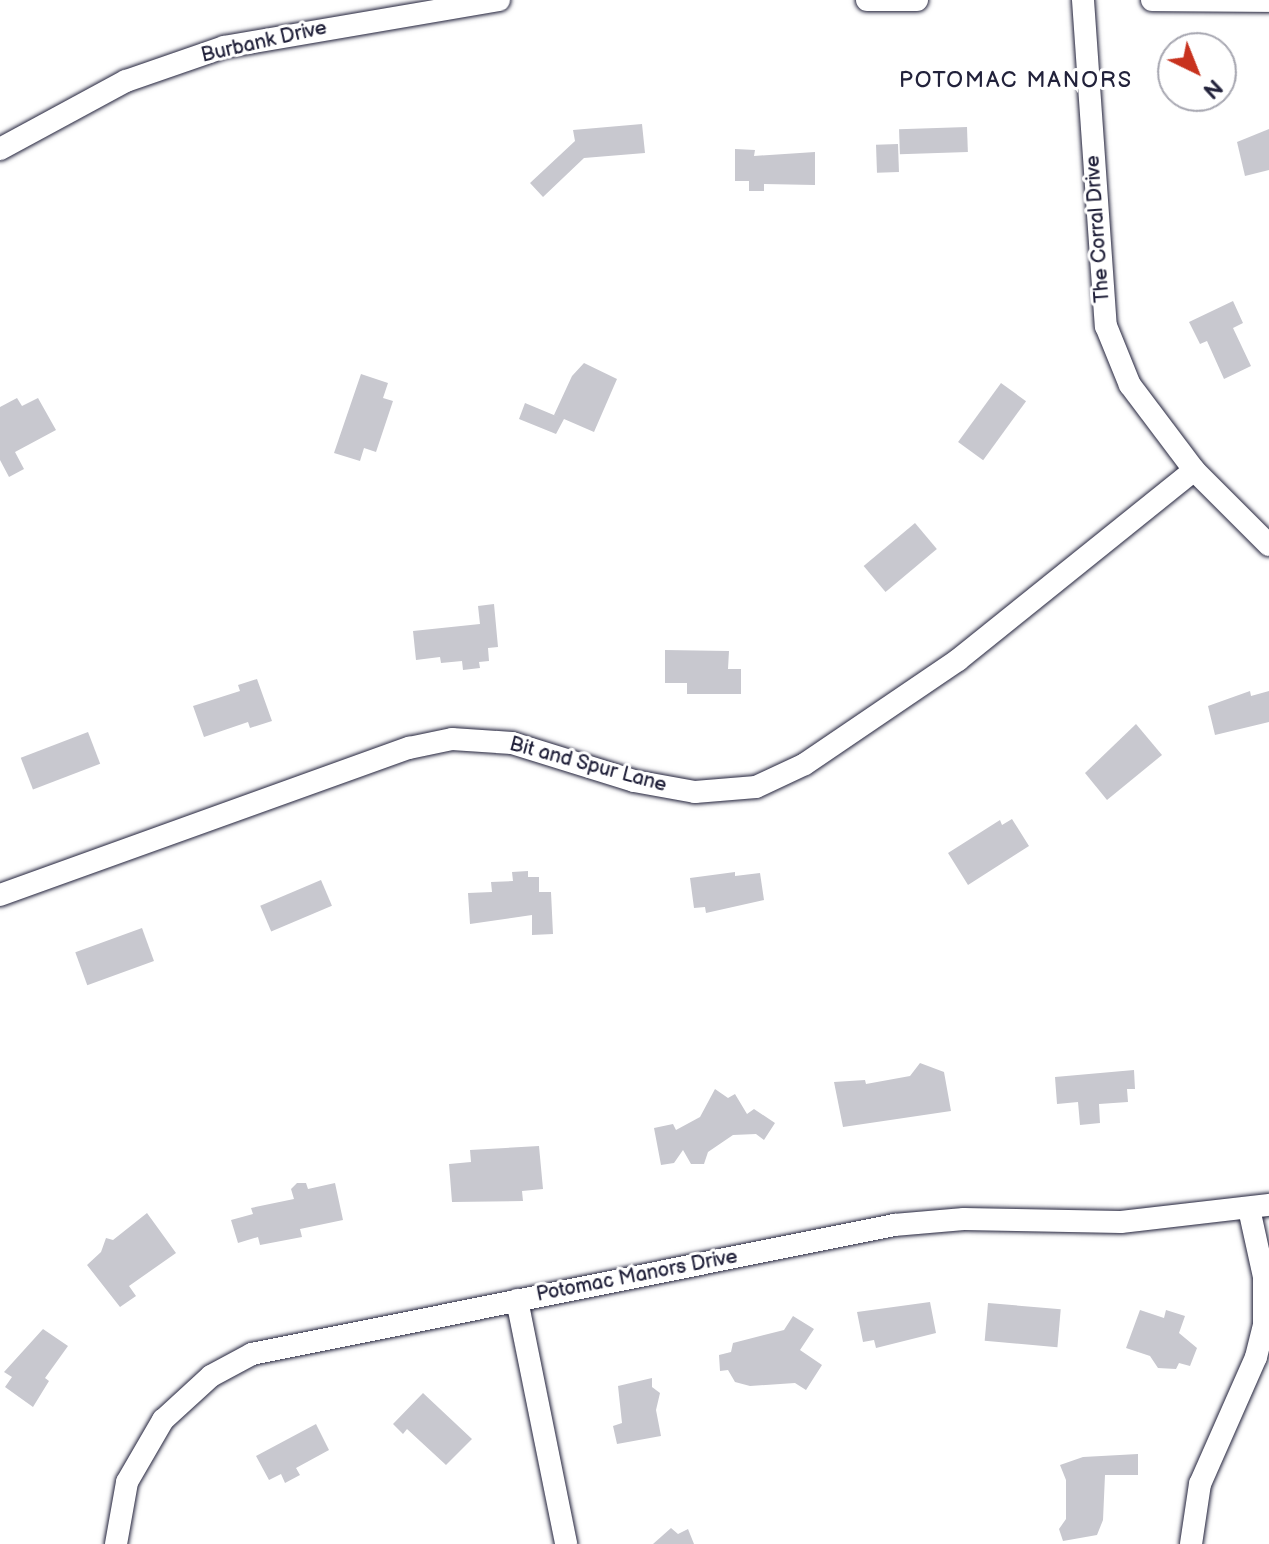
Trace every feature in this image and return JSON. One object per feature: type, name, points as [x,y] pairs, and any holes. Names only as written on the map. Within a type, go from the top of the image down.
[{"type":"street","name":"Burbank Drive","points":[[0,149],[126,81],[224,47],[499,0]]},
{"type":"street","points":[[867,0],[917,0]]},
{"type":"street","name":"The Corral Drive","points":[[1083,0],[1106,326],[1130,385],[1194,470],[1269,545]]},
{"type":"street","points":[[1152,0],[1269,1]]},
{"type":"street","name":"Bit and Spur Lane","points":[[0,895],[409,748],[452,739],[512,743],[634,781],[695,792],[756,787],[805,764],[958,660],[1194,470]]},
{"type":"street","points":[[1191,1544],[1200,1484],[1256,1357],[1264,1325],[1259,1207]]},
{"type":"street","name":"Potomac Manors Drive","points":[[116,1544],[127,1482],[163,1420],[211,1376],[252,1354],[305,1340],[894,1225],[964,1219],[1121,1222],[1259,1207]]},
{"type":"street","points":[[517,1300],[566,1544]]},
{"type":"building","points":[[642,124],[645,153],[584,158],[543,197],[530,183],[575,141],[573,130]]},
{"type":"building","points":[[967,127],[968,152],[900,154],[899,129]]},
{"type":"building","points":[[1269,129],[1269,170],[1245,176],[1237,142]]},
{"type":"building","points":[[898,144],[899,172],[877,173],[876,145]]},
{"type":"building","points":[[735,149],[755,150],[754,156],[815,152],[815,185],[764,184],[764,191],[749,191],[749,181],[735,181]]},
{"type":"building","points":[[1233,301],[1243,323],[1233,328],[1251,366],[1224,379],[1207,341],[1200,344],[1189,322]]},
{"type":"building","points":[[584,363],[617,379],[594,432],[564,419],[556,434],[519,419],[525,403],[561,418],[554,415],[572,376]]},
{"type":"building","points":[[361,374],[388,383],[383,398],[393,401],[376,452],[364,448],[360,461],[334,453]]},
{"type":"building","points":[[1001,383],[1026,401],[983,460],[958,442]]},
{"type":"building","points":[[17,398],[22,406],[38,398],[56,430],[15,452],[24,469],[9,477],[0,460],[0,407]]},
{"type":"building","points":[[915,523],[937,549],[886,592],[864,566]]},
{"type":"building","points":[[494,604],[498,647],[488,648],[489,661],[479,662],[480,668],[463,670],[462,661],[441,663],[440,657],[416,660],[413,631],[480,624],[478,606]]},
{"type":"building","points":[[665,650],[729,651],[728,669],[741,669],[741,694],[687,694],[687,683],[665,683]]},
{"type":"building","points":[[257,679],[272,721],[250,728],[248,722],[204,737],[193,706],[240,691],[238,685]]},
{"type":"building","points":[[1250,691],[1251,696],[1269,691],[1269,722],[1215,735],[1208,706]]},
{"type":"building","points":[[1136,724],[1162,755],[1107,800],[1085,773]]},
{"type":"building","points":[[88,732],[100,764],[33,790],[21,758]]},
{"type":"building","points":[[1012,819],[1029,846],[968,885],[948,853],[1000,820],[1002,825]]},
{"type":"building","points":[[528,871],[528,877],[539,877],[539,892],[551,892],[553,934],[532,935],[532,915],[470,924],[468,893],[492,892],[491,882],[513,881],[512,872]]},
{"type":"building","points":[[735,872],[735,876],[760,873],[764,900],[706,913],[705,907],[694,908],[690,878]]},
{"type":"building","points":[[321,880],[332,906],[271,932],[260,906]]},
{"type":"building","points":[[142,928],[154,961],[87,985],[75,952]]},
{"type":"building","points":[[920,1063],[944,1072],[951,1111],[843,1127],[834,1082],[865,1080],[866,1084],[910,1076]]},
{"type":"building","points":[[1134,1070],[1135,1089],[1127,1089],[1128,1102],[1099,1104],[1100,1123],[1080,1125],[1078,1102],[1057,1104],[1055,1077]]},
{"type":"building","points":[[715,1089],[728,1098],[735,1094],[747,1114],[754,1109],[775,1123],[764,1140],[756,1134],[733,1135],[708,1152],[704,1164],[691,1164],[683,1150],[674,1163],[661,1165],[654,1128],[673,1124],[676,1130],[700,1117]]},
{"type":"building","points":[[539,1146],[543,1189],[522,1191],[523,1201],[452,1202],[449,1164],[471,1162],[470,1150]]},
{"type":"building","points":[[297,1183],[306,1183],[308,1189],[335,1183],[343,1220],[300,1229],[302,1237],[260,1245],[258,1237],[238,1243],[231,1220],[253,1214],[251,1208],[294,1199],[291,1189]]},
{"type":"building","points":[[147,1213],[176,1253],[129,1286],[136,1296],[120,1307],[87,1265],[101,1252],[106,1238],[113,1240]]},
{"type":"building","points":[[930,1302],[936,1333],[876,1348],[874,1340],[863,1342],[857,1312]]},
{"type":"building","points":[[988,1303],[1061,1309],[1057,1347],[985,1341]]},
{"type":"building","points":[[1140,1310],[1164,1318],[1166,1310],[1185,1316],[1179,1333],[1197,1348],[1190,1366],[1179,1363],[1176,1369],[1158,1368],[1150,1356],[1126,1348]]},
{"type":"building","points":[[793,1316],[814,1329],[800,1350],[822,1365],[806,1390],[795,1383],[750,1386],[735,1382],[728,1370],[720,1371],[719,1355],[731,1352],[733,1343],[784,1330]]},
{"type":"building","points":[[43,1329],[68,1346],[45,1378],[49,1381],[33,1407],[5,1387],[12,1377],[4,1372]]},
{"type":"building","points":[[652,1378],[652,1387],[660,1393],[656,1410],[661,1436],[617,1444],[613,1426],[622,1423],[618,1386]]},
{"type":"building","points":[[423,1393],[472,1439],[446,1465],[407,1429],[403,1434],[393,1424]]},
{"type":"building","points":[[316,1424],[329,1450],[296,1468],[300,1475],[285,1483],[281,1474],[269,1480],[256,1456]]},
{"type":"building","points":[[1138,1454],[1138,1475],[1105,1475],[1103,1520],[1097,1535],[1063,1541],[1059,1529],[1066,1519],[1066,1480],[1060,1465],[1083,1457]]},
{"type":"building","points":[[671,1528],[678,1534],[688,1529],[694,1544],[653,1544]]},
{"type":"district","name":"POTOMAC MANORS","points":[[1016,81]]}]
